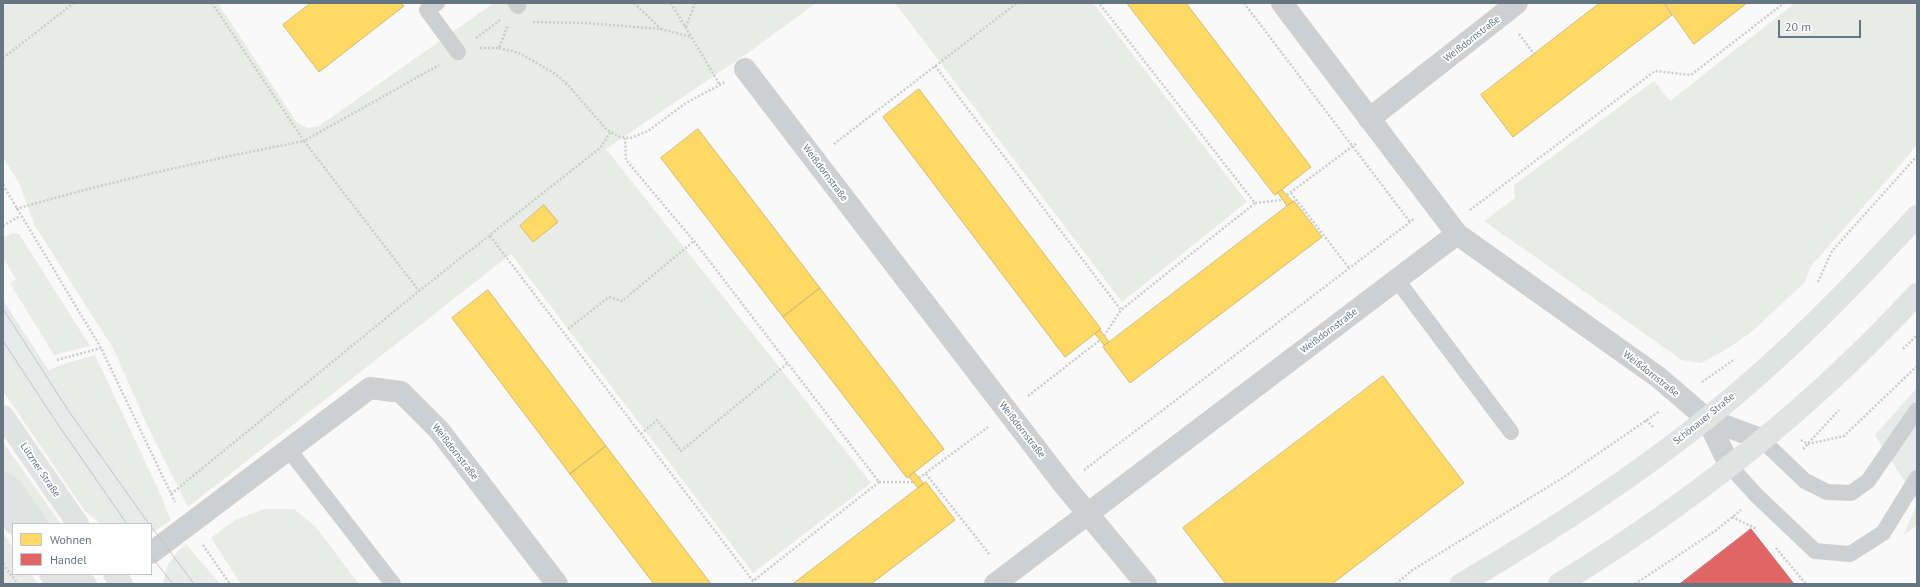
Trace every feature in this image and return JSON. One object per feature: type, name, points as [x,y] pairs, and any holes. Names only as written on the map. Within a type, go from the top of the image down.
[{"type":"main road","name":"Schönauer Straße","points":[[1461,584],[1517,551],[1586,506],[1707,419],[1781,354],[1858,280],[1917,216]]},
{"type":"main road","points":[[1559,584],[1670,512],[1730,466],[1804,404],[1917,294]]},
{"type":"main road","name":"Lützner Straße","points":[[3,416],[77,523]]},
{"type":"main road","points":[[3,482],[10,487],[36,523]]},
{"type":"main road","points":[[3,507],[14,523]]},
{"type":"main road","points":[[51,575],[58,584]]},
{"type":"main road","points":[[75,575],[80,581],[86,584]]},
{"type":"street","name":"Weißdornstraße","points":[[1282,3],[1457,234],[1658,376],[1707,419]]},
{"type":"street","name":"Weißdornstraße","points":[[1369,119],[1517,3]]},
{"type":"street","name":"Weißdornstraße","points":[[746,69],[1064,485],[1146,584]]},
{"type":"street","name":"Weißdornstraße","points":[[1000,580],[1457,234]]},
{"type":"street","name":"Weißdornstraße","points":[[152,552],[370,388],[401,392],[439,430],[557,584]]},
{"type":"street","points":[[1707,419],[1761,440]]},
{"type":"street","points":[[1707,419],[1730,466]]},
{"type":"lane","points":[[437,3],[427,10],[458,52]]},
{"type":"lane","points":[[1397,280],[1511,432]]},
{"type":"lane","points":[[1761,440],[1805,480],[1827,492],[1851,493],[1868,481],[1917,410]]},
{"type":"lane","points":[[289,450],[393,584]]},
{"type":"lane","points":[[1730,466],[1756,496],[1815,551],[1850,554],[1882,533],[1917,478]]},
{"type":"path","points":[[3,58],[74,3]]},
{"type":"path","points":[[212,3],[304,141],[419,291]]},
{"type":"path","points":[[634,3],[661,30]]},
{"type":"path","points":[[671,3],[720,85]]},
{"type":"path","points":[[686,27],[695,3]]},
{"type":"path","points":[[814,159],[1017,3]]},
{"type":"path","points":[[1099,3],[1255,203]]},
{"type":"path","points":[[1244,3],[1410,222]]},
{"type":"path","points":[[1457,234],[1472,208],[1655,71],[1691,75],[1784,3]]},
{"type":"path","points":[[499,48],[505,30],[516,8],[536,22],[585,23],[661,30],[692,37]]},
{"type":"path","points":[[1517,31],[1534,54]]},
{"type":"path","points":[[458,52],[479,48],[499,48],[519,53],[554,73],[568,85],[610,133],[626,138],[637,136],[648,131],[686,104],[746,69]]},
{"type":"path","points":[[935,66],[1121,310]]},
{"type":"path","points":[[16,209],[79,192],[240,154],[304,141],[412,81]]},
{"type":"path","points":[[171,494],[419,291],[600,148],[610,133]]},
{"type":"path","points":[[626,138],[626,160],[694,240],[879,482]]},
{"type":"path","points":[[1813,288],[1832,251],[1917,156]]},
{"type":"path","points":[[3,185],[20,216],[101,348],[177,506]]},
{"type":"path","points":[[1291,192],[1349,268]]},
{"type":"path","points":[[1104,336],[1121,310],[1255,203],[1282,200]]},
{"type":"path","points":[[1064,485],[1434,204]]},
{"type":"path","points":[[3,226],[20,216]]},
{"type":"path","points":[[490,236],[753,583],[879,482],[914,482]]},
{"type":"path","points":[[568,328],[608,297],[622,301],[694,240]]},
{"type":"path","points":[[919,478],[1008,412],[1100,340]]},
{"type":"path","points":[[57,360],[101,348]]},
{"type":"path","points":[[1703,381],[1737,357]]},
{"type":"path","points":[[641,434],[657,420],[681,451],[788,363]]},
{"type":"path","points":[[1808,444],[1844,436],[1917,366]]},
{"type":"path","points":[[1396,584],[1411,571],[1564,477],[1646,420]]},
{"type":"path","points":[[926,474],[1000,580]]},
{"type":"path","points":[[1635,584],[1715,531],[1740,511]]},
{"type":"path","points":[[1732,518],[1761,530]]},
{"type":"path","points":[[200,542],[230,584]]},
{"type":"path","points":[[1774,546],[1806,584]]},
{"type":"path","points":[[3,564],[18,584]]},
{"type":"shaded area","points":[[3,3],[218,3],[297,123],[308,128],[319,126],[494,3],[816,3],[752,50],[606,149],[871,483],[753,573],[511,254],[188,507],[148,427],[113,348],[35,226],[19,183],[3,157]]},
{"type":"shaded area","points":[[895,3],[1093,3],[1247,202],[1122,302]]},
{"type":"shaded area","points":[[1795,3],[1917,3],[1917,144],[1811,266],[1804,283],[1749,334],[1722,352],[1701,363],[1682,360],[1484,221],[1515,198],[1514,185],[1654,81],[1670,101]]},
{"type":"shaded area","points":[[13,233],[19,234],[90,346],[54,355],[10,283],[16,279],[3,258],[3,238]]},
{"type":"shaded area","points":[[3,300],[49,371],[52,369],[102,446],[161,527],[152,532],[152,523],[119,523],[51,427],[3,351]]},
{"type":"shaded area","points":[[3,351],[51,427],[119,523],[99,523],[85,511],[3,391]]},
{"type":"shaded area","points":[[95,355],[171,520],[161,527],[102,446],[52,369],[60,365]]},
{"type":"shaded area","points":[[1917,388],[1917,501],[1875,435]]},
{"type":"shaded area","points":[[3,442],[60,523],[45,523],[3,474]]},
{"type":"shaded area","points":[[1917,504],[1917,525],[1903,536]]},
{"type":"shaded area","points":[[264,509],[294,509],[315,526],[359,584],[241,584],[211,538],[235,520]]},
{"type":"shaded area","points":[[3,533],[12,546],[12,575],[32,575],[38,584],[3,584]]},
{"type":"shaded area","points":[[186,544],[220,584],[205,584],[178,551]]},
{"type":"shaded area","points":[[178,551],[205,584],[165,584],[163,582],[168,564]]},
{"type":"building: Wohnen","points":[[311,3],[401,3],[404,6],[319,72],[283,25]]},
{"type":"building: Wohnen","points":[[1127,3],[1186,3],[1311,167],[1275,195]]},
{"type":"building: Wohnen","points":[[1600,3],[1663,3],[1672,15],[1513,137],[1481,95]]},
{"type":"building: Wohnen","points":[[1665,3],[1747,3],[1694,44]]},
{"type":"building: Wohnen","points":[[919,89],[1101,329],[1065,357],[883,117]]},
{"type":"building: Wohnen","points":[[698,129],[820,288],[783,317],[661,158]]},
{"type":"building: Wohnen","points":[[1282,190],[1293,202],[1287,206],[1278,193]]},
{"type":"building: Wohnen","points":[[1294,201],[1322,237],[1130,383],[1103,347]]},
{"type":"building: Wohnen","points":[[544,205],[558,222],[533,242],[520,226]]},
{"type":"building: Wohnen","points":[[820,288],[944,449],[907,478],[783,317]]},
{"type":"building: Wohnen","points":[[488,290],[606,446],[570,474],[452,318]]},
{"type":"building: Wohnen","points":[[1100,330],[1109,342],[1104,345],[1095,334]]},
{"type":"building: Wohnen","points":[[1383,376],[1464,483],[1332,584],[1226,584],[1183,528]]},
{"type":"building: Wohnen","points":[[606,446],[711,584],[654,584],[570,474]]},
{"type":"building: Wohnen","points":[[914,472],[924,484],[918,488],[909,477]]},
{"type":"building: Wohnen","points":[[926,482],[955,520],[871,584],[793,584]]},
{"type":"building: Handel","points":[[1751,529],[1794,584],[1680,584]]},
{"type":"tram line","points":[[3,309],[68,410],[148,523]]},
{"type":"tram line","points":[[3,341],[57,423],[126,523]]},
{"type":"tram line","points":[[152,527],[194,584]]},
{"type":"tram line","points":[[152,557],[173,584]]}]
